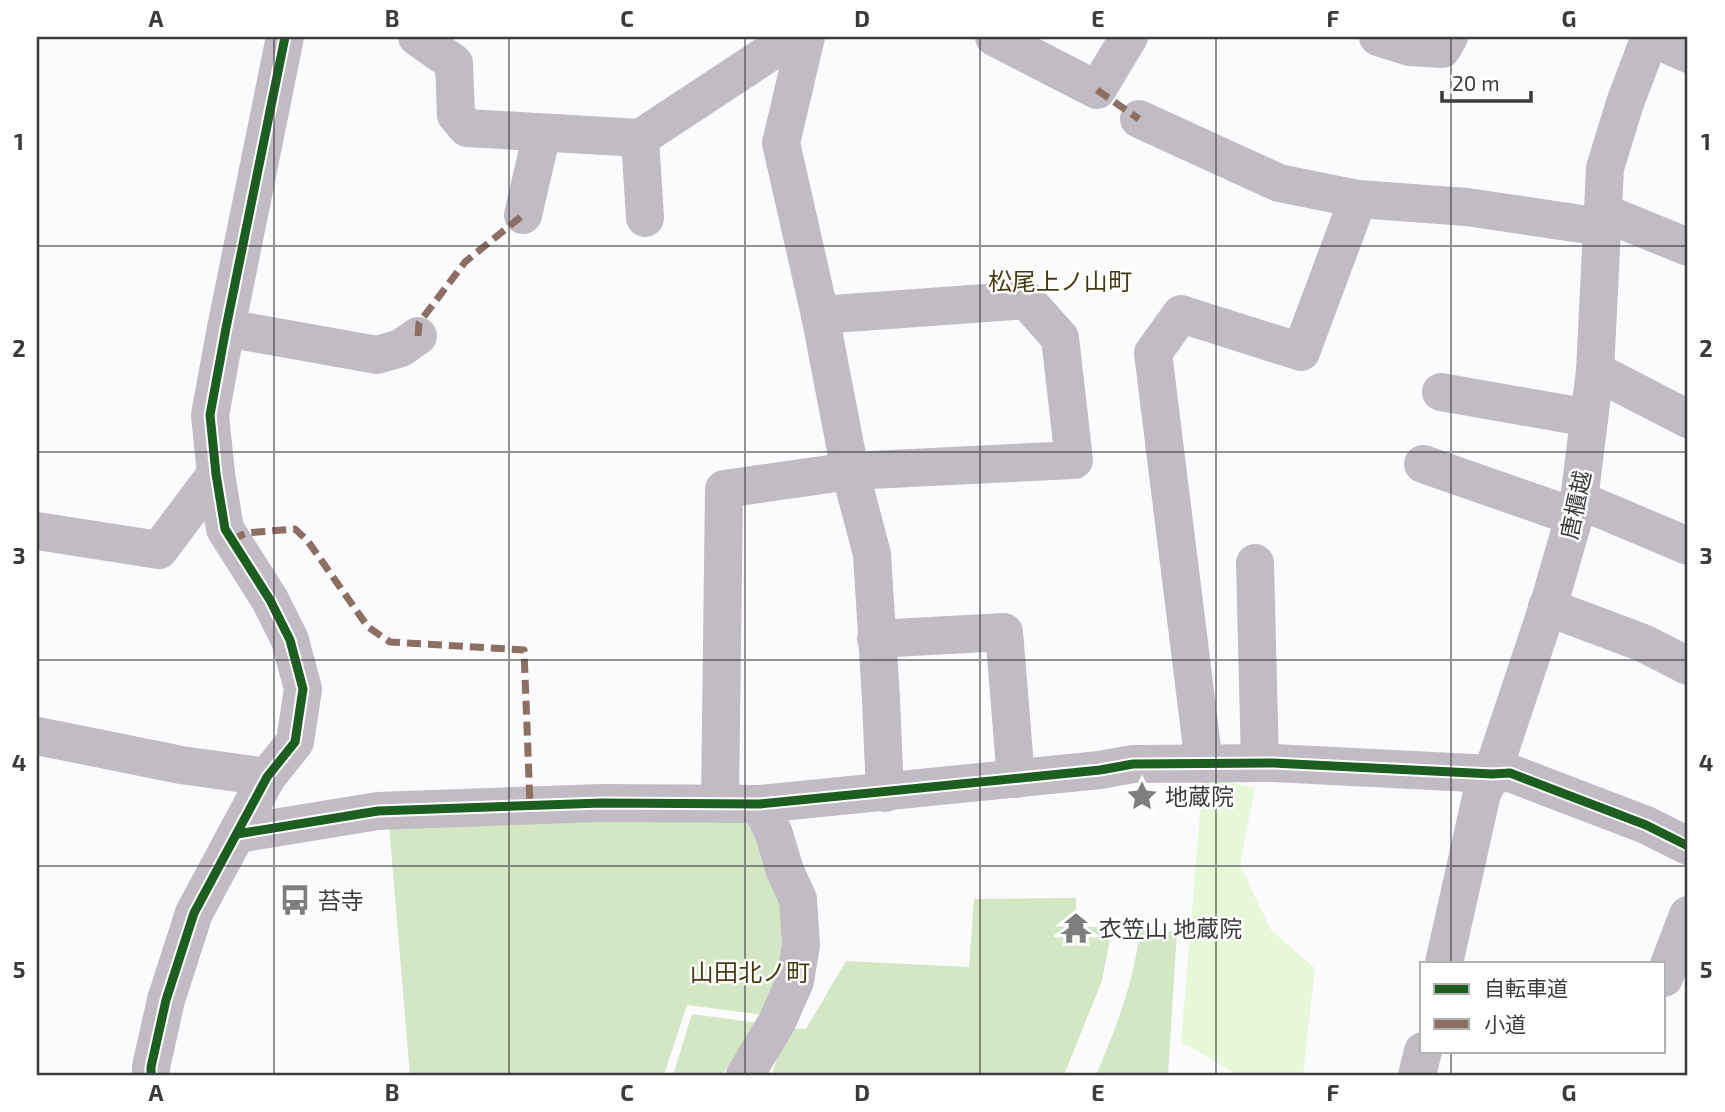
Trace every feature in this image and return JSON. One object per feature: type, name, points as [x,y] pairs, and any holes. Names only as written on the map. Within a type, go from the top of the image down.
[{"type":"street","points":[[151,1075],[166,1000],[194,913],[267,778],[295,741],[303,689],[290,640],[270,600],[226,529],[216,474],[211,415],[285,37]]},
{"type":"street","points":[[417,37],[454,63],[456,115],[467,128],[640,138],[790,37]]},
{"type":"street","points":[[806,37],[781,143],[820,315],[850,471],[872,554],[885,793]]},
{"type":"street","points":[[994,37],[1097,90],[1129,37]]},
{"type":"street","points":[[1378,37],[1410,47],[1442,49],[1449,37]]},
{"type":"street","points":[[1650,37],[1688,54]]},
{"type":"street","name":"唐櫃越","points":[[1444,962],[1482,793],[1492,774],[1577,508],[1595,371],[1605,168],[1625,103],[1650,37]]},
{"type":"street","points":[[1139,119],[1279,183],[1357,199],[1602,219],[1688,247]]},
{"type":"street","points":[[523,215],[542,133]]},
{"type":"street","points":[[640,138],[645,218]]},
{"type":"street","points":[[1204,764],[1153,353],[1181,314],[1301,352],[1357,199]]},
{"type":"street","points":[[720,803],[724,489],[850,471],[1074,460],[1060,338],[1026,300],[820,315]]},
{"type":"street","points":[[226,328],[377,355],[401,348],[418,337]]},
{"type":"street","points":[[1595,371],[1688,419]]},
{"type":"street","points":[[1441,392],[1590,418]]},
{"type":"street","points":[[1423,464],[1577,508],[1688,546]]},
{"type":"street","points":[[37,531],[159,550],[216,474]]},
{"type":"street","points":[[1255,564],[1260,763]]},
{"type":"street","points":[[1547,607],[1643,643],[1688,666]]},
{"type":"street","points":[[876,639],[1004,632],[1016,779]]},
{"type":"street","points":[[37,736],[181,765],[267,778]]},
{"type":"street","points":[[237,834],[378,811],[602,803],[760,804],[1100,770],[1133,764],[1260,763],[1510,773],[1583,799],[1688,846]]},
{"type":"street","points":[[745,1075],[778,1023],[795,981],[801,945],[798,899],[760,804]]},
{"type":"street","points":[[1666,973],[1688,915]]},
{"type":"street","points":[[1417,1075],[1423,1052]]},
{"type":"green space","points":[[1203,776],[1255,788],[1240,865],[1271,930],[1315,968],[1303,1075],[1238,1075],[1181,1042]]},
{"type":"green space","points":[[758,819],[792,914],[772,1016],[687,1005],[664,1075],[410,1075],[389,826]]},
{"type":"green space","points":[[1076,898],[1076,926],[1112,928],[1102,981],[1064,1075],[772,1075],[786,1028],[806,1029],[846,961],[969,967],[974,899]]},
{"type":"green space","points":[[1140,928],[1177,932],[1168,1075],[1096,1075],[1129,985]]},
{"type":"green space","points":[[692,1014],[759,1023],[734,1061],[721,1075],[673,1075]]},
{"type":"marked path","points":[[1097,90],[1139,119]]},
{"type":"marked path","points":[[418,336],[419,323],[465,262],[523,215]]},
{"type":"marked path","points":[[232,540],[246,533],[295,529],[307,540],[368,627],[390,642],[524,650],[530,805]]},
{"type":"cycle path","points":[[151,1075],[166,1000],[194,913],[267,777],[295,742],[303,689],[290,640],[270,600],[225,529],[210,415],[285,37]]},
{"type":"cycle path","points":[[237,834],[378,811],[602,803],[760,804],[1100,770],[1133,764],[1273,763],[1510,773],[1646,825],[1688,846]]},
{"type":"place","name":"地蔵院","points":[[1142,796]]},
{"type":"place","name":"苔寺","points":[[295,900]]},
{"type":"place","name":"衣笠山 地蔵院","points":[[1076,928]]},
{"type":"district","name":"松尾上ノ山町","points":[[1060,280]]},
{"type":"district","name":"山田北ノ町","points":[[750,971]]}]
